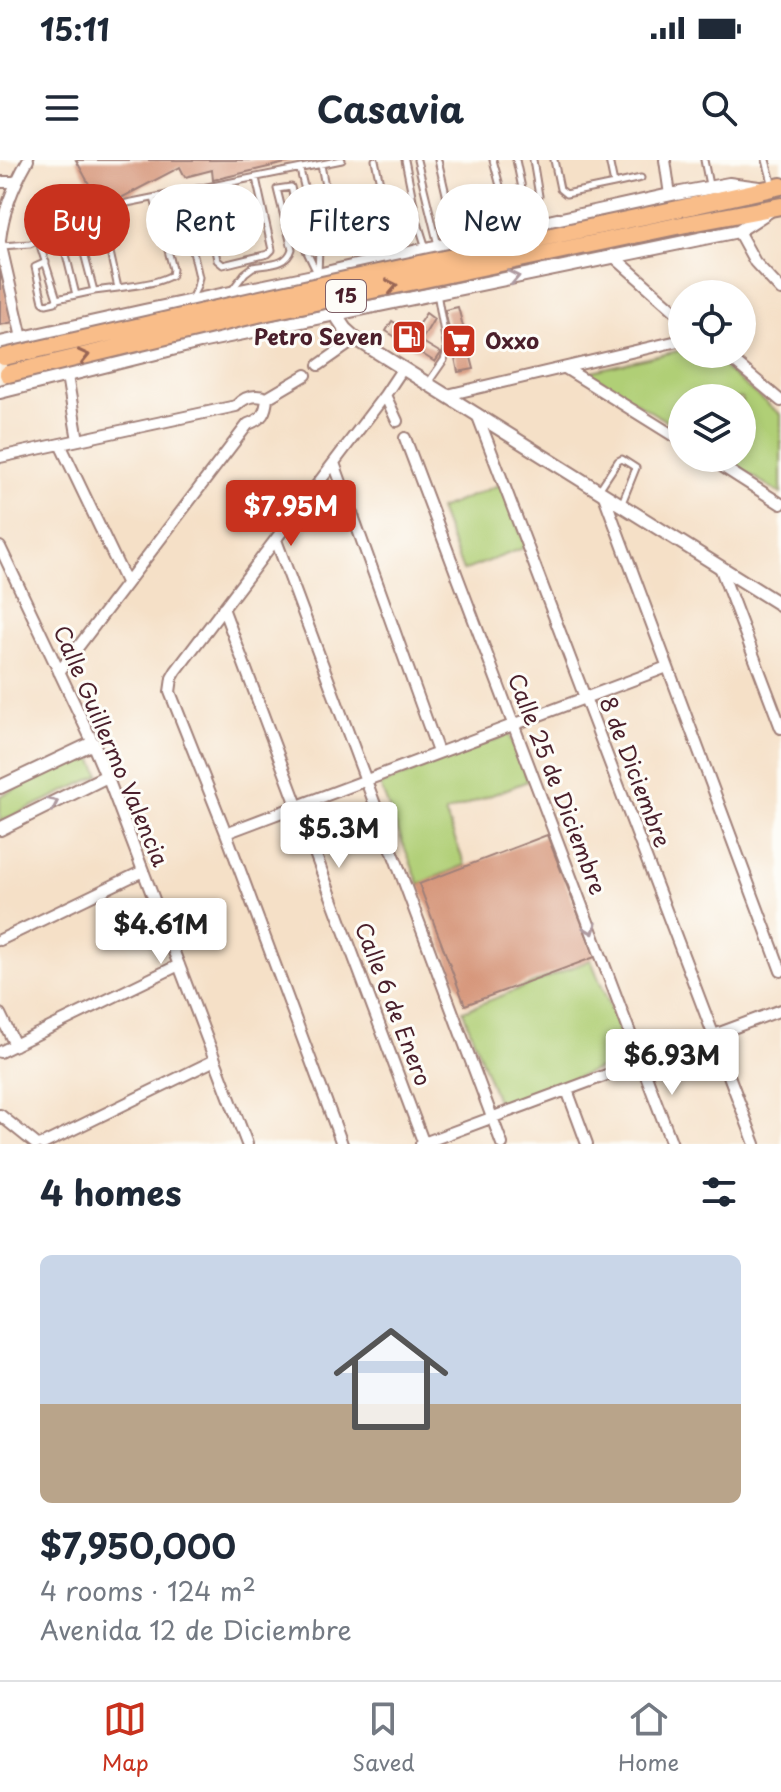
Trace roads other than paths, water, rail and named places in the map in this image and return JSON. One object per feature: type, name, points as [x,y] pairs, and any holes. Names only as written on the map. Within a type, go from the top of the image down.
[{"type":"highway","name":"15","points":[[1,353],[774,187]]},
{"type":"highway","name":"15","points":[[4,375],[678,209],[778,206]]},
{"type":"street","points":[[22,338],[0,244],[5,210],[15,182],[28,160]]},
{"type":"street","points":[[665,160],[678,209]]},
{"type":"street","points":[[0,182],[15,182]]},
{"type":"street","points":[[549,224],[678,209],[710,187],[729,184],[774,187]]},
{"type":"street","points":[[0,392],[200,342],[738,231],[778,206]]},
{"type":"street","points":[[738,231],[749,253],[778,285]]},
{"type":"street","points":[[1,353],[22,338],[435,247]]},
{"type":"street","points":[[612,255],[668,305]]},
{"type":"street","points":[[451,256],[454,278],[466,287]]},
{"type":"street","points":[[318,275],[333,314],[356,339],[781,605]]},
{"type":"street","points":[[189,303],[180,314],[179,326],[188,339],[200,342]]},
{"type":"street","points":[[144,311],[157,320],[163,331],[159,354]]},
{"type":"street","points":[[319,365],[356,339]]},
{"type":"street","points":[[447,395],[668,343]]},
{"type":"street","points":[[342,1144],[170,686],[176,671],[403,368]]},
{"type":"street","points":[[565,368],[668,432]]},
{"type":"street","points":[[742,368],[781,401]]},
{"type":"street","points":[[0,457],[236,406],[244,399],[258,395],[267,398],[306,375]]},
{"type":"street","points":[[67,376],[78,440]]},
{"type":"street","points":[[385,395],[397,421]]},
{"type":"street","points":[[59,672],[248,424],[264,415],[267,398]]},
{"type":"street","points":[[236,406],[238,414],[248,424]]},
{"type":"street","name":"8 de Diciembre","points":[[477,414],[755,1144]]},
{"type":"street","name":"Calle 25 de Diciembre","points":[[405,438],[672,1144]]},
{"type":"street","points":[[60,444],[126,582]]},
{"type":"street","points":[[334,463],[438,752]]},
{"type":"street","points":[[731,472],[781,504]]},
{"type":"street","points":[[601,491],[781,971]]},
{"type":"street","points":[[276,540],[502,1144]]},
{"type":"street","name":"Calle Guillermo Valencia","points":[[0,547],[107,776],[247,1144]]},
{"type":"street","points":[[720,567],[781,728]]},
{"type":"street","name":"Calle 6 de Enero","points":[[223,608],[423,1144]]},
{"type":"street","points":[[226,833],[667,667]]},
{"type":"street","points":[[1,784],[93,743]]},
{"type":"street","points":[[0,829],[107,776]]},
{"type":"street","points":[[0,940],[143,871]]},
{"type":"street","points":[[0,1052],[179,965]]},
{"type":"street","points":[[423,1144],[781,1010]]},
{"type":"street","points":[[0,1014],[15,1045]]},
{"type":"street","points":[[43,1144],[215,1060]]},
{"type":"street","points":[[567,1090],[587,1144]]},
{"type":"street","points":[[0,1115],[36,1144]]},
{"type":"lane","points":[[224,184],[342,160]]},
{"type":"lane","points":[[321,165],[334,233],[340,238],[385,229],[389,225],[375,160]]},
{"type":"lane","points":[[405,160],[417,220],[432,248]]},
{"type":"lane","points":[[417,160],[447,350],[428,383]]},
{"type":"lane","points":[[438,160],[450,211],[456,215],[501,203],[503,197],[493,160]]},
{"type":"lane","points":[[516,160],[521,184]]},
{"type":"lane","points":[[533,160],[537,184]]},
{"type":"lane","points":[[554,160],[560,189],[565,194],[641,178]]},
{"type":"lane","points":[[609,160],[614,184]]},
{"type":"lane","points":[[703,160],[710,187]]},
{"type":"lane","points":[[766,160],[774,187]]},
{"type":"lane","points":[[300,170],[319,248],[318,275]]},
{"type":"lane","points":[[256,178],[257,184]]},
{"type":"lane","points":[[228,294],[249,270],[285,261],[291,254],[277,189],[291,187],[306,250],[318,275]]},
{"type":"lane","points":[[264,214],[272,250],[264,255]]},
{"type":"lane","points":[[0,244],[24,245]]},
{"type":"lane","points":[[44,256],[57,299]]},
{"type":"lane","points":[[66,256],[76,295]]},
{"type":"lane","points":[[85,256],[94,291]]},
{"type":"lane","points":[[111,256],[118,288]]},
{"type":"lane","points":[[46,262],[35,267],[46,304],[57,299],[166,278],[173,271],[169,256]]},
{"type":"lane","points":[[189,303],[199,277],[194,256]]},
{"type":"lane","points":[[216,256],[223,265],[260,256]]},
{"type":"lane","points":[[601,491],[622,459],[636,468],[621,503]]},
{"type":"place","name":"Petro Seven","points":[[409,337]]},
{"type":"place","name":"Oxxo","points":[[459,341]]}]
